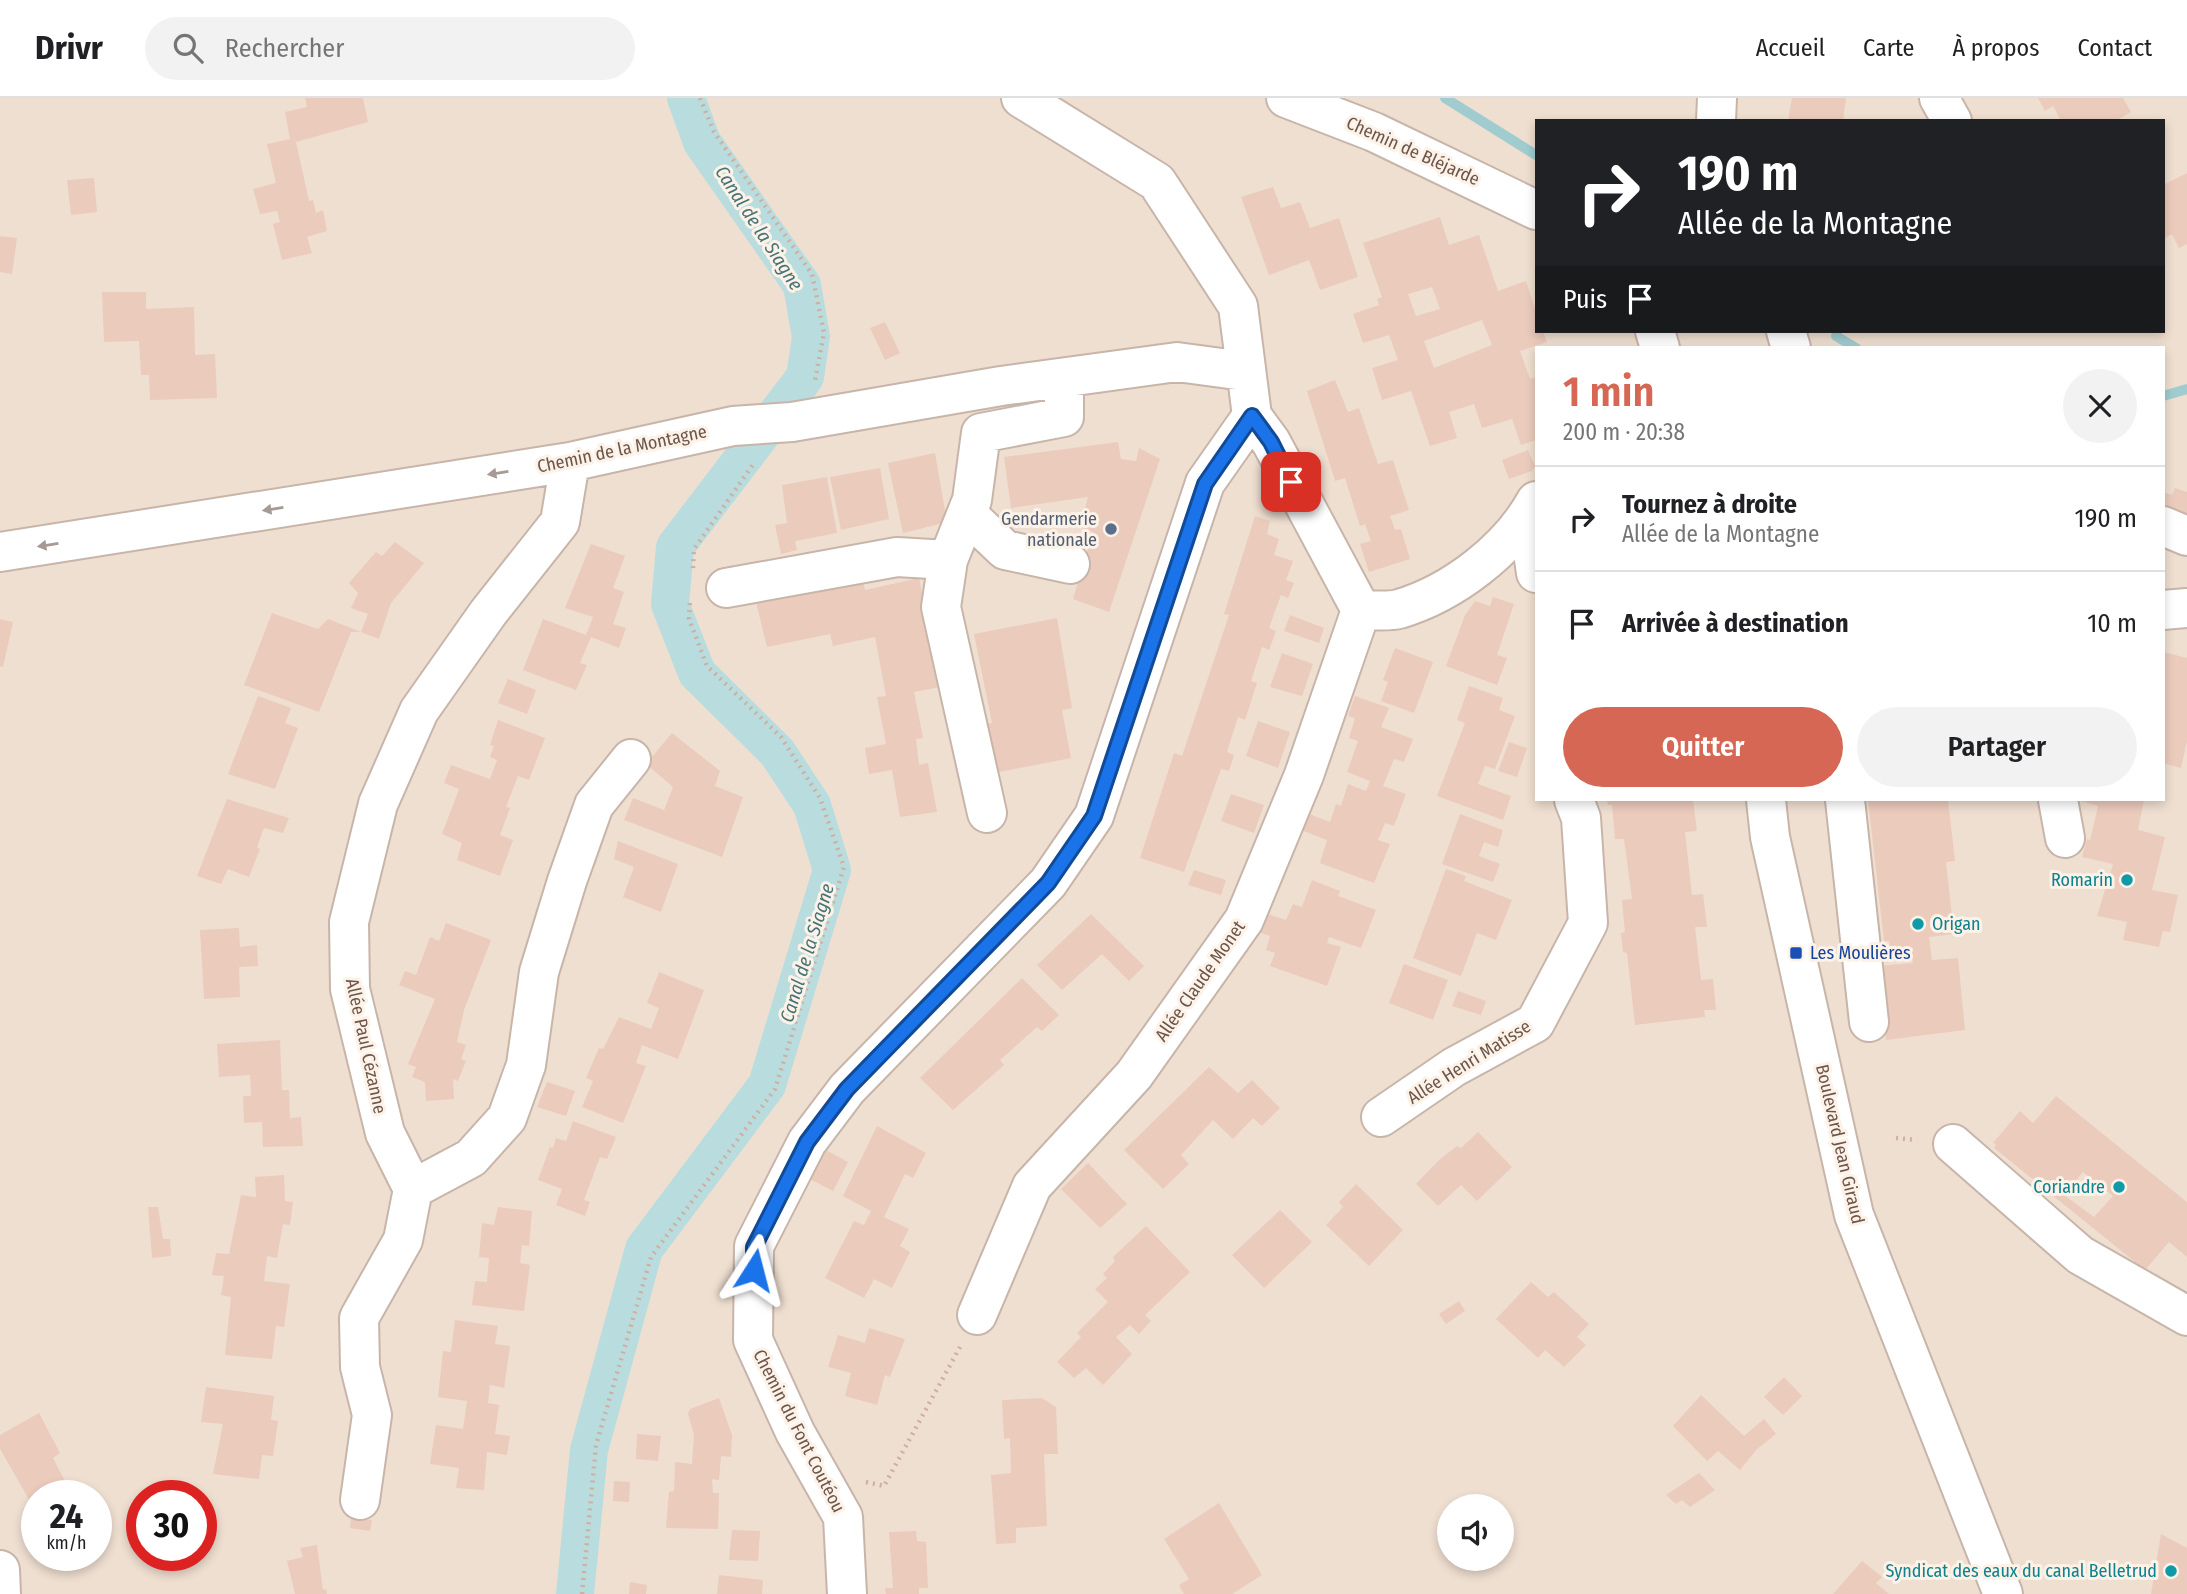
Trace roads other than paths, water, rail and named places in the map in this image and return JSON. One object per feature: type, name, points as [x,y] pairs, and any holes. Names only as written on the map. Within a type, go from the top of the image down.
[{"type":"street","points":[[1021,98],[1157,182],[1238,306],[1244,371],[1252,416],[1271,442],[1361,610],[1396,610],[1438,594],[1494,553],[1532,509]]},
{"type":"street","name":"Chemin de Bléjarde","points":[[1286,98],[1374,132],[1535,210]]},
{"type":"street","points":[[1716,119],[1717,98]]},
{"type":"street","points":[[1939,98],[1951,119]]},
{"type":"street","name":"Chemin de la Montagne","points":[[0,552],[570,462],[733,426],[792,422],[1177,362],[1244,371]]},
{"type":"street","points":[[987,813],[941,607],[948,560],[972,500],[981,433],[1064,417],[1064,378]]},
{"type":"street","name":"Chemin du Font Coutéou","points":[[848,1594],[843,1517],[795,1432],[753,1340],[754,1247],[807,1142],[847,1089],[1048,883],[1094,816],[1205,484],[1252,416]]},
{"type":"street","name":"Allée Paul Cézanne","points":[[413,1189],[385,1133],[351,989],[349,922],[379,804],[419,711],[488,613],[560,522],[570,462]]},
{"type":"street","points":[[1532,509],[1535,557]]},
{"type":"street","points":[[967,514],[1005,550],[1070,564]]},
{"type":"street","points":[[2165,527],[2187,536]]},
{"type":"street","points":[[703,586],[897,557],[948,560]]},
{"type":"street","points":[[2165,610],[2187,608]]},
{"type":"street","name":"Allée Claude Monet","points":[[977,1315],[1032,1186],[1134,1075],[1244,919],[1304,775],[1361,610]]},
{"type":"street","points":[[360,1500],[372,1415],[360,1367],[359,1318],[403,1240],[413,1189],[471,1158],[507,1118],[526,1065],[539,972],[567,881],[594,806],[631,759]]},
{"type":"street","name":"Allée Henri Matisse","points":[[1381,1117],[1454,1067],[1535,1023],[1588,923],[1581,818],[1574,801]]},
{"type":"street","name":"Boulevard Jean Giraud","points":[[1766,801],[1770,837],[1854,1215],[2003,1594]]},
{"type":"street","points":[[1844,801],[1869,1022]]},
{"type":"street","points":[[2058,801],[2065,838]]},
{"type":"street","points":[[1952,1144],[2080,1255],[2187,1316]]},
{"type":"street","points":[[0,1570],[1,1594]]},
{"type":"waterway","name":"Canal de la Siagne","points":[[575,1594],[589,1450],[644,1249],[767,1085],[832,870],[812,805],[777,752],[697,673],[670,604],[675,547],[805,377],[811,337],[802,285],[702,142],[686,98]]},
{"type":"waterway","points":[[1445,98],[1535,154]]},
{"type":"waterway","points":[[1836,336],[1853,346]]},
{"type":"waterway","points":[[2165,395],[2187,389]]},
{"type":"place","name":"Gendarmerie nationale","points":[[1111,529]]},
{"type":"place","name":"Romarin","points":[[2127,880]]},
{"type":"place","name":"Origan","points":[[1918,924]]},
{"type":"place","name":"Les Moulières","points":[[1796,953]]},
{"type":"place","name":"Coriandre","points":[[2119,1187]]},
{"type":"place","name":"Syndicat des eaux du canal Belletrud","points":[[2171,1571]]}]
